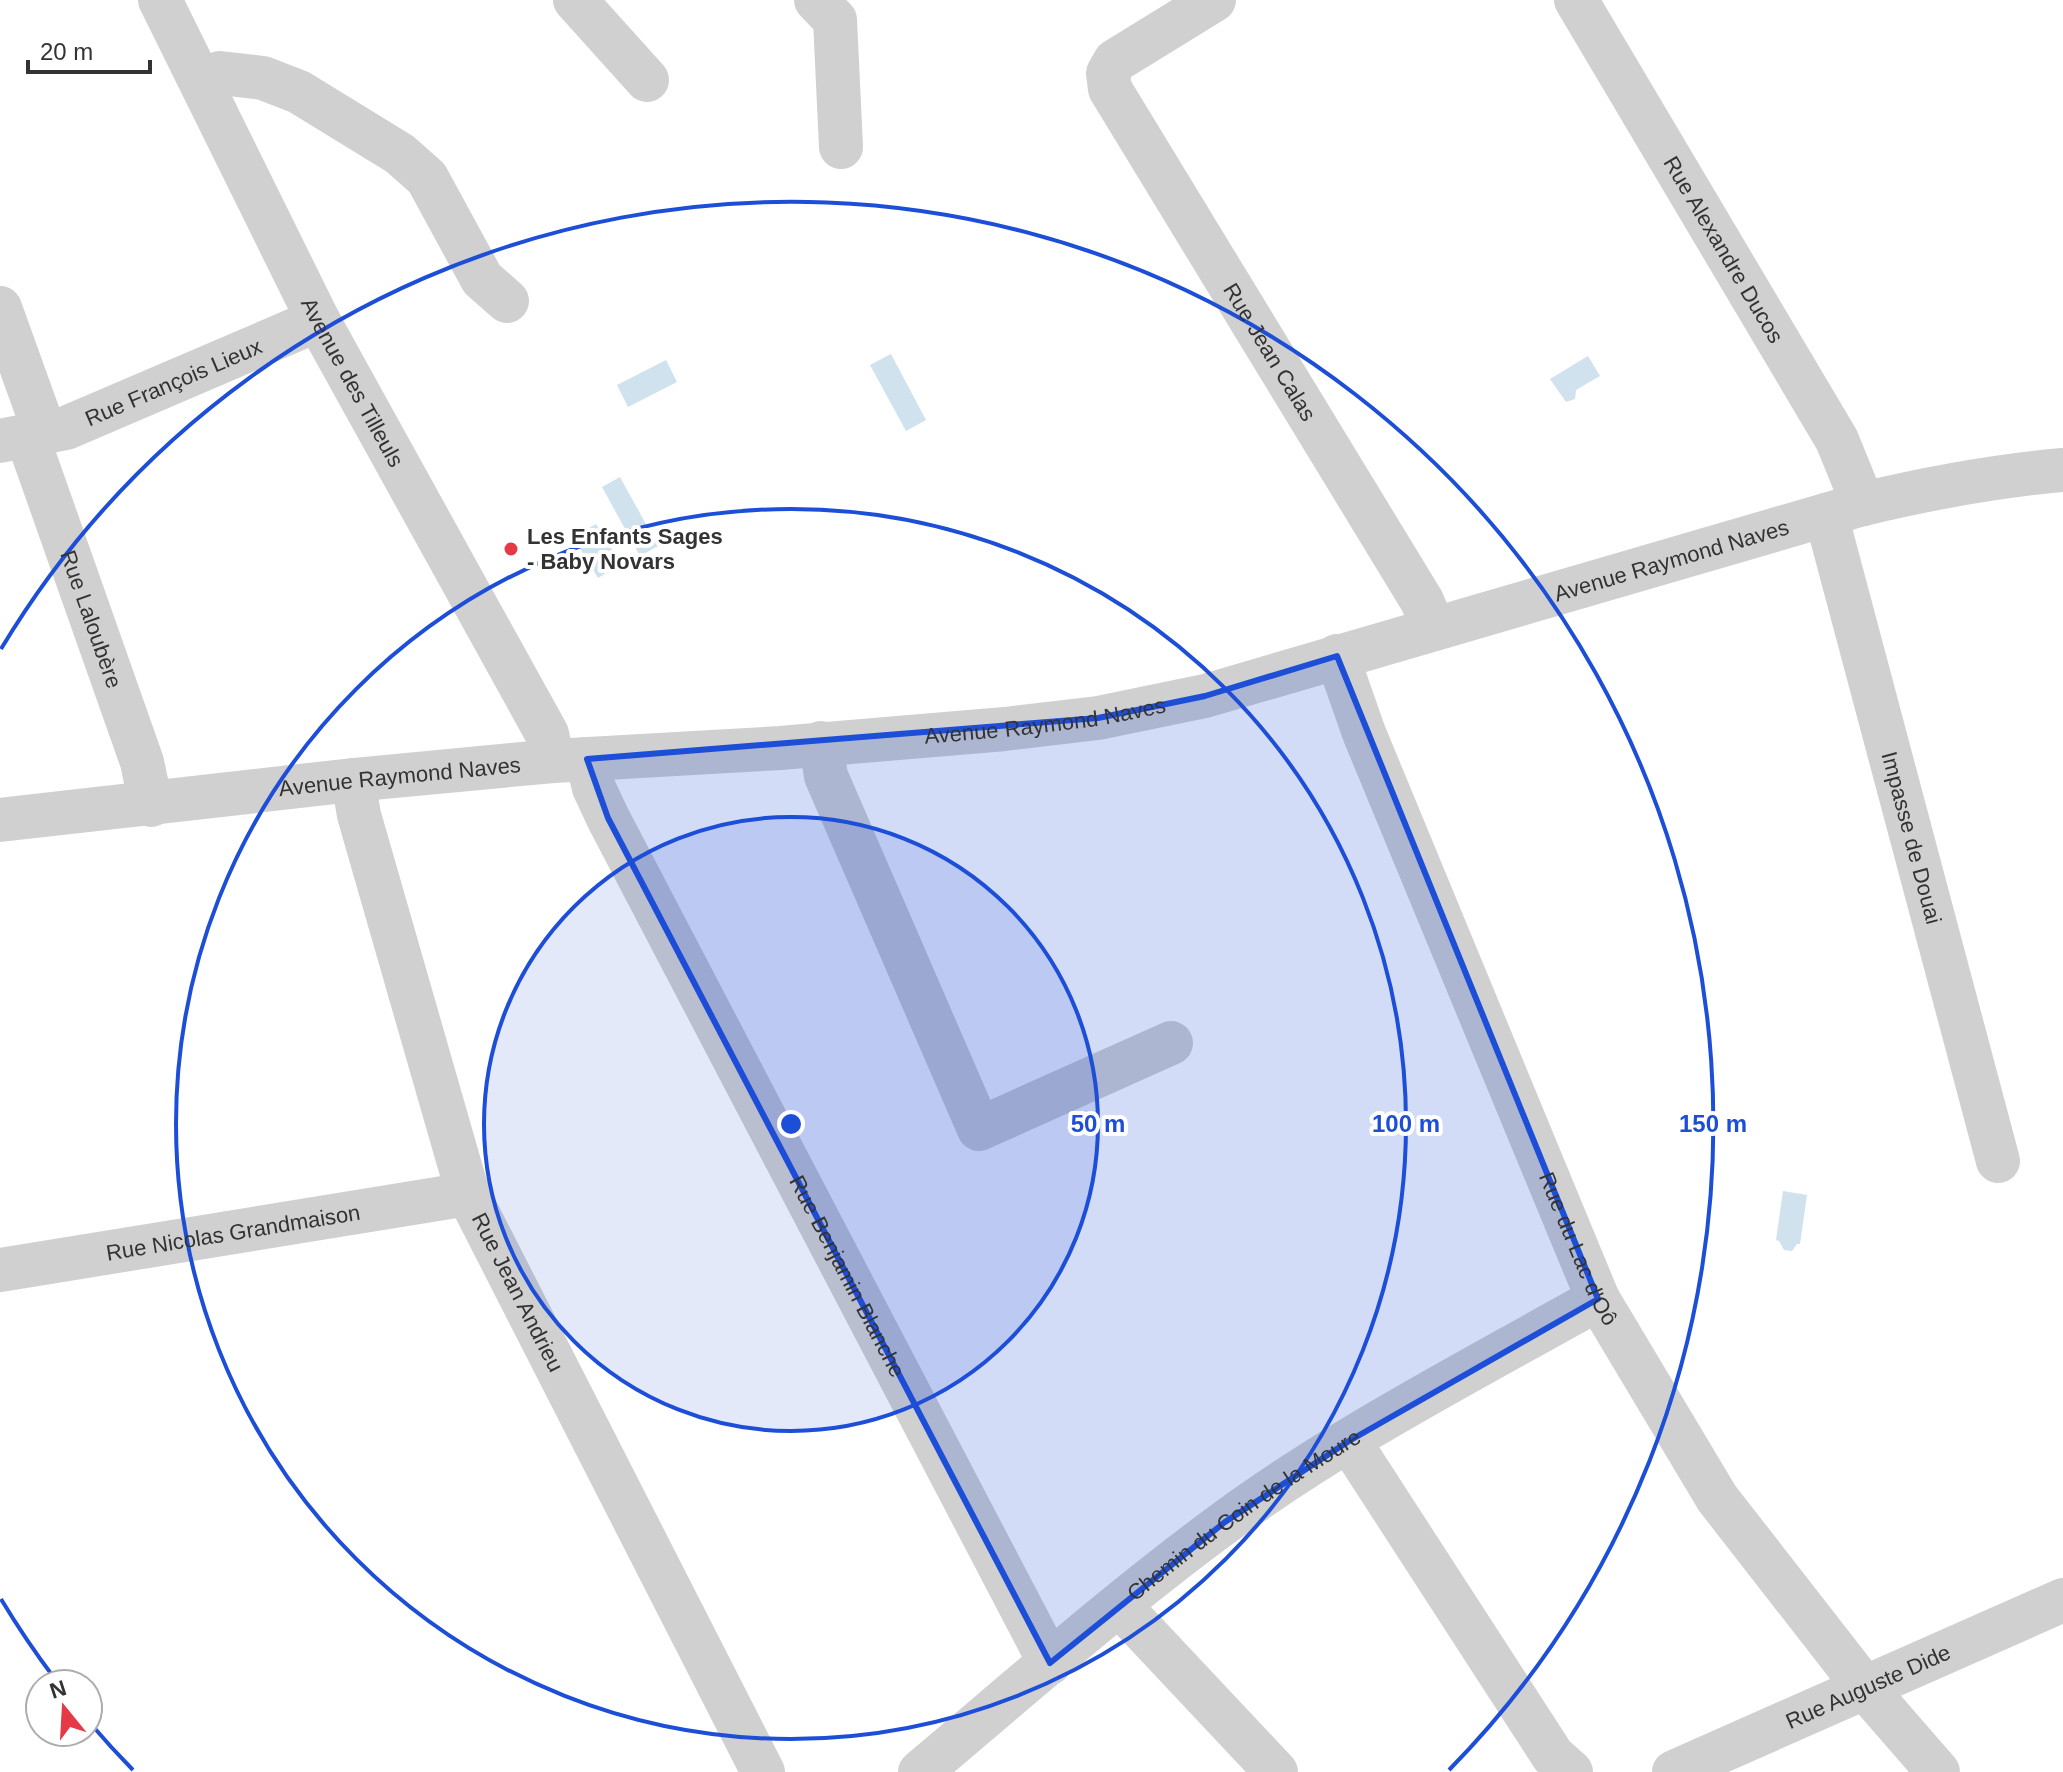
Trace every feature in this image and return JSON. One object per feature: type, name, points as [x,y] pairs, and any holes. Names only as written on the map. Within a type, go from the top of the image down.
[{"type":"street","name":"Avenue des Tilleuls","points":[[160,0],[318,320],[547,734],[570,760]]},
{"type":"street","points":[[575,0],[647,80]]},
{"type":"street","points":[[816,0],[835,20],[841,147]]},
{"type":"street","name":"Rue Jean Calas","points":[[1214,0],[1115,61],[1108,73],[1110,89],[1422,601],[1434,629]]},
{"type":"street","name":"Rue Alexandre Ducos","points":[[1576,0],[1837,440],[1844,510]]},
{"type":"street","points":[[201,82],[220,73],[263,78],[299,92],[400,154],[427,178],[482,279],[507,301]]},
{"type":"street","name":"Rue Laloubère","points":[[0,308],[24,437],[142,762],[151,805]]},
{"type":"street","name":"Rue François Lieux","points":[[24,437],[66,428],[318,320]]},
{"type":"street","name":"Avenue Raymond Naves","points":[[0,820],[353,780],[570,760],[780,748],[1098,718],[1205,696],[1934,486],[2063,470]]},
{"type":"street","name":"Impasse de Douai","points":[[1844,510],[1998,1161]]},
{"type":"street","name":"Rue du Lac d'Oô","points":[[1337,656],[1364,733],[1598,1299],[1717,1498],[1865,1688],[1938,1772]]},
{"type":"street","points":[[821,743],[826,776],[979,1129],[1171,1043]]},
{"type":"street","name":"Rue Benjamin Blanche","points":[[570,760],[594,788],[1050,1663]]},
{"type":"street","name":"Rue Jean Andrieu","points":[[353,780],[359,815],[468,1194],[763,1772]]},
{"type":"street","name":"Rue Nicolas Grandmaison","points":[[0,1270],[468,1194]]},
{"type":"street","name":"Chemin du Coin de la Moure","points":[[920,1772],[1119,1605],[1225,1522],[1349,1441],[1598,1299]]},
{"type":"street","points":[[1349,1441],[1553,1756],[1571,1772]]},
{"type":"street","name":"Rue Auguste Dide","points":[[1674,1772],[2063,1600]]},
{"type":"street","points":[[1119,1605],[1276,1772]]},
{"type":"highlighted area","points":[[1337,656],[1598,1299],[1349,1441],[1225,1522],[1050,1663],[608,818],[587,759],[1098,718],[1205,696]]},
{"type":"water","points":[[891,354],[926,420],[906,431],[870,365]]},
{"type":"water","points":[[1588,356],[1600,376],[1576,390],[1575,399],[1566,402],[1550,379]]},
{"type":"water","points":[[666,360],[677,382],[628,407],[617,385]]},
{"type":"water","points":[[620,477],[658,546],[640,556],[602,487]]},
{"type":"water","points":[[596,524],[621,564],[598,578],[573,537]]},
{"type":"water","points":[[1783,1191],[1807,1195],[1800,1244],[1792,1251],[1784,1250],[1776,1240]]},
{"type":"place","name":"Les Enfants Sages - Baby Novars","points":[[511,549]]}]
